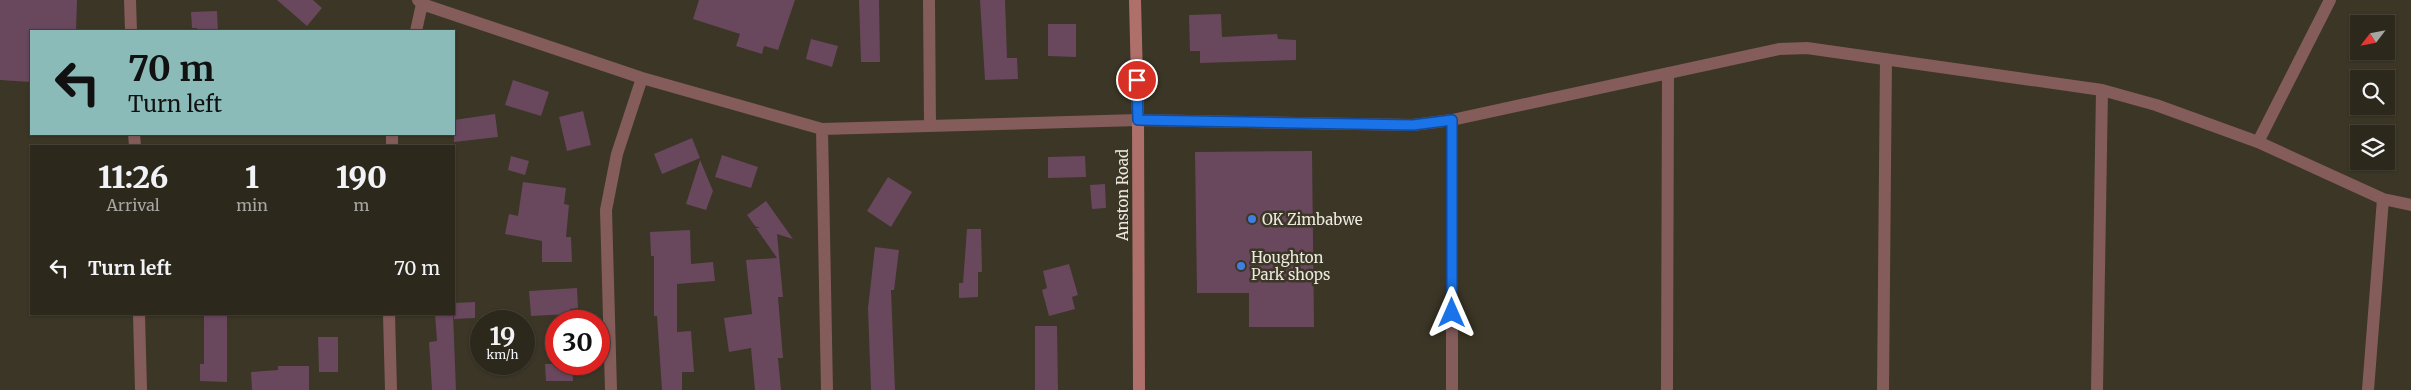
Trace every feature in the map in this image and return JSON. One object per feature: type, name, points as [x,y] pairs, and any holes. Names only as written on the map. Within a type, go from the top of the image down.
[{"type":"main road","name":"Anston Road","points":[[1134,0],[1138,120],[1139,390]]},
{"type":"street","points":[[130,0],[131,30]]},
{"type":"street","points":[[929,0],[930,126]]},
{"type":"street","points":[[2258,142],[2330,0]]},
{"type":"street","points":[[416,30],[420,2],[642,78],[822,128],[1138,120],[1413,125],[1452,120],[1778,49],[1808,48],[2102,90],[2156,105],[2258,142],[2383,199],[2411,206]]},
{"type":"street","points":[[1883,390],[1886,59]]},
{"type":"street","points":[[1667,390],[1668,73]]},
{"type":"street","points":[[611,390],[606,210],[617,154],[642,78]]},
{"type":"street","points":[[2097,390],[2102,90]]},
{"type":"street","points":[[1452,120],[1452,390]]},
{"type":"street","points":[[822,128],[826,390]]},
{"type":"street","points":[[2368,390],[2383,199]]},
{"type":"street","points":[[139,315],[141,390]]},
{"type":"street","points":[[389,315],[391,390]]},
{"type":"building","points":[[0,0],[77,0],[76,30],[30,30],[30,82],[0,80]]},
{"type":"building","points":[[277,0],[313,0],[322,8],[307,26]]},
{"type":"building","points":[[699,0],[795,0],[778,50],[764,46],[762,54],[736,46],[740,34],[693,19]]},
{"type":"building","points":[[859,0],[879,0],[880,62],[861,62]]},
{"type":"building","points":[[980,0],[1005,0],[1007,58],[1017,58],[1018,79],[985,80]]},
{"type":"building","points":[[217,11],[218,30],[197,30],[197,28],[192,28],[191,12]]},
{"type":"building","points":[[1221,14],[1222,37],[1277,34],[1278,39],[1296,40],[1296,60],[1200,63],[1200,51],[1190,51],[1189,15]]},
{"type":"building","points":[[1048,24],[1076,24],[1076,57],[1048,56]]},
{"type":"building","points":[[811,39],[838,46],[832,67],[806,59]]},
{"type":"building","points":[[513,80],[549,92],[541,116],[505,105]]},
{"type":"building","points":[[583,111],[591,145],[567,151],[559,117]]},
{"type":"building","points":[[495,114],[498,137],[454,142],[455,120]]},
{"type":"building","points":[[692,138],[700,158],[662,174],[654,154]]},
{"type":"building","points":[[1312,151],[1314,327],[1249,327],[1249,293],[1197,293],[1195,152]]},
{"type":"building","points":[[722,155],[758,167],[751,188],[715,177]]},
{"type":"building","points":[[511,156],[529,161],[525,175],[508,170]]},
{"type":"building","points":[[1085,156],[1086,177],[1048,178],[1048,157]]},
{"type":"building","points":[[700,160],[713,191],[706,210],[686,204]]},
{"type":"building","points":[[888,177],[912,192],[891,227],[867,211]]},
{"type":"building","points":[[523,182],[566,188],[564,204],[569,205],[566,237],[571,237],[572,262],[542,262],[542,241],[505,234],[509,214],[518,216]]},
{"type":"building","points":[[1105,184],[1106,208],[1092,209],[1090,185]]},
{"type":"building","points":[[766,201],[793,239],[777,234],[783,297],[778,297],[783,358],[778,358],[781,390],[755,390],[751,348],[729,352],[724,318],[752,314],[746,260],[777,258],[756,228],[760,228],[755,226],[747,215]]},
{"type":"building","points":[[967,229],[981,229],[982,272],[978,272],[978,297],[959,298],[959,283],[963,283]]},
{"type":"building","points":[[690,230],[691,264],[713,262],[715,281],[677,284],[677,332],[691,331],[694,372],[682,372],[682,390],[662,390],[657,316],[654,316],[654,256],[651,256],[650,232]]},
{"type":"building","points":[[875,247],[899,250],[894,290],[891,290],[895,390],[871,390],[868,308]]},
{"type":"building","points":[[1069,264],[1078,295],[1072,297],[1075,309],[1049,316],[1042,290],[1047,288],[1043,271]]},
{"type":"building","points":[[577,288],[578,308],[570,310],[545,310],[545,315],[535,316],[535,310],[531,310],[529,291]]},
{"type":"building","points":[[475,302],[475,310],[470,310],[470,318],[454,319],[455,303]]},
{"type":"building","points":[[204,315],[227,315],[227,382],[200,381],[200,364],[204,364]]},
{"type":"building","points":[[435,315],[453,315],[456,390],[432,390],[429,342],[437,341]]},
{"type":"building","points":[[1035,326],[1057,326],[1058,390],[1035,390]]},
{"type":"building","points":[[318,337],[338,337],[338,372],[319,372]]},
{"type":"building","points":[[278,366],[309,366],[309,390],[252,390],[251,372],[278,370]]},
{"type":"building","points":[[546,375],[573,375],[573,381],[546,381]]},
{"type":"place","name":"OK Zimbabwe","points":[[1252,219]]},
{"type":"place","name":"Houghton Park shops","points":[[1241,266]]},
{"type":"route","points":[[1137,80],[1138,120],[1413,125],[1452,120],[1452,313]]}]
